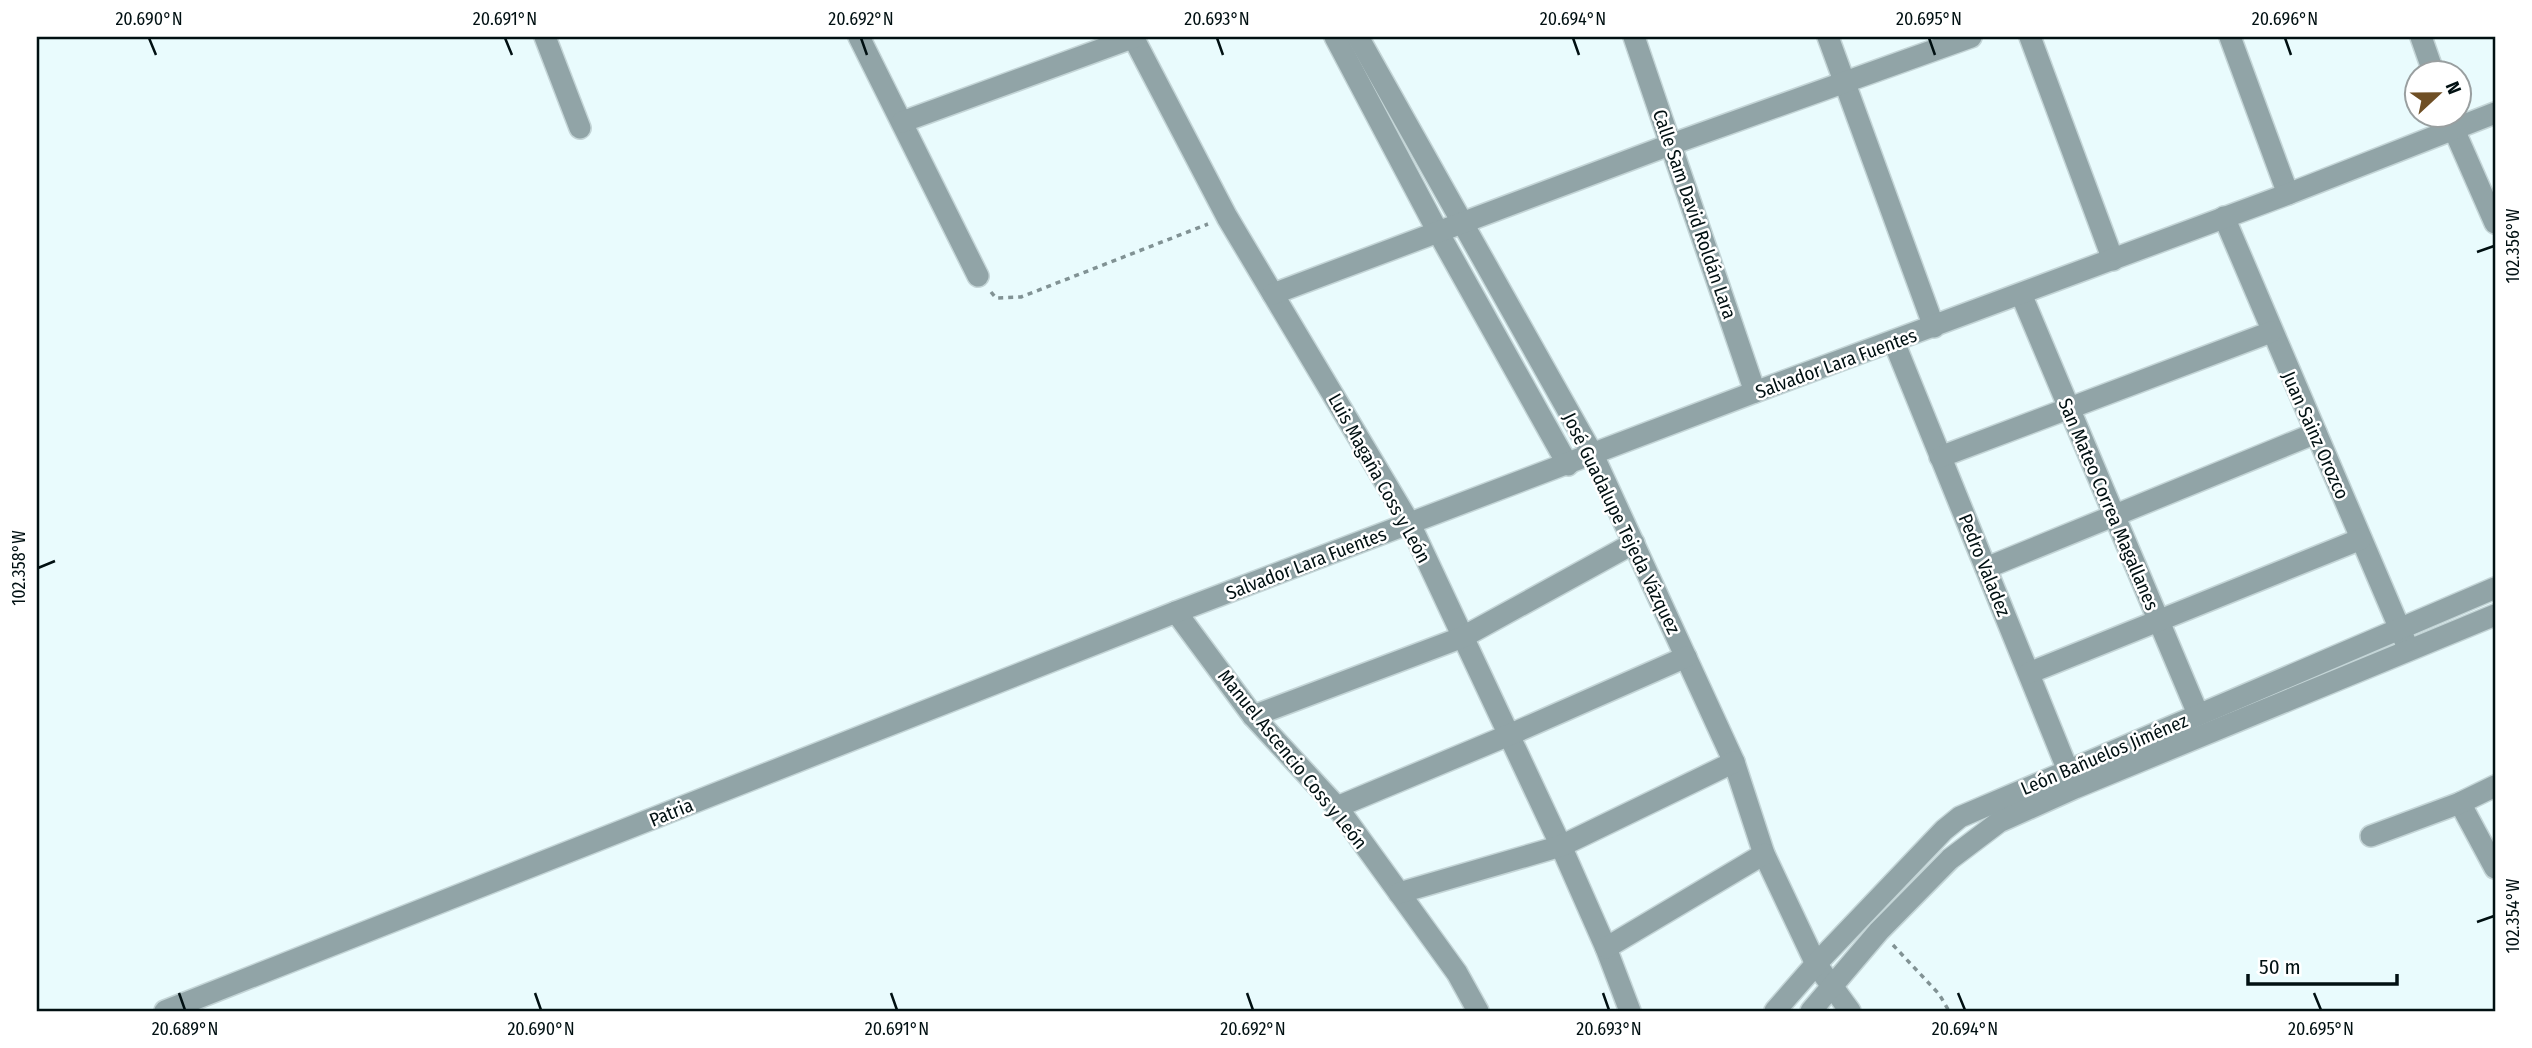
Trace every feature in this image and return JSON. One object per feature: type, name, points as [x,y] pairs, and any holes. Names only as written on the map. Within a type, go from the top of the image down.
[{"type":"street","points":[[545,37],[580,128]]},
{"type":"street","points":[[859,37],[978,276]]},
{"type":"street","points":[[902,122],[1134,37]]},
{"type":"street","name":"Luis Magaña Coss y León","points":[[1134,37],[1227,217],[1410,524],[1561,846],[1606,948],[1630,1011]]},
{"type":"street","name":"José Guadalupe Tejeda Vázquez","points":[[1335,37],[1438,232],[1568,465]]},
{"type":"street","name":"José Guadalupe Tejeda Vázquez","points":[[1359,37],[1593,455],[1734,762],[1764,854],[1816,964],[1850,1011]]},
{"type":"street","name":"Calle Sam David Roldán Lara","points":[[1634,37],[1755,392]]},
{"type":"street","points":[[1828,37],[1934,327]]},
{"type":"street","points":[[1273,294],[1672,144],[1971,37]]},
{"type":"street","points":[[2030,37],[2113,260]]},
{"type":"street","points":[[2230,37],[2288,194]]},
{"type":"street","points":[[2421,37],[2429,60]]},
{"type":"street","name":"Salvador Lara Fuentes","points":[[2472,118],[2495,113]]},
{"type":"street","name":"Salvador Lara Fuentes","points":[[1176,612],[1755,392],[2288,194],[2434,130]]},
{"type":"street","points":[[2453,130],[2495,223]]},
{"type":"street","name":"Juan Sainz Orozco","points":[[2224,217],[2410,652]]},
{"type":"street","name":"San Mateo Correa Magallanes","points":[[2021,294],[2198,714]]},
{"type":"street","points":[[1940,457],[2271,332]]},
{"type":"street","name":"Pedro Valadez","points":[[1894,342],[2072,779]]},
{"type":"street","points":[[1986,568],[2316,433]]},
{"type":"street","points":[[2029,673],[2361,539]]},
{"type":"street","points":[[1253,716],[1463,637],[1634,543]]},
{"type":"street","name":"León Bañuelos Jiménez","points":[[1811,1011],[1879,931],[1950,859],[1999,822],[2072,779],[2198,714],[2495,588]]},
{"type":"street","name":"Manuel Ascencio Coss y León","points":[[1176,612],[1253,716],[1337,807],[1457,973],[1478,1011]]},
{"type":"street","name":"Patria","points":[[165,1011],[1176,612]]},
{"type":"street","name":"León Bañuelos Jiménez","points":[[1775,1011],[1816,964],[1944,830],[1960,817],[2072,779],[2410,652],[2495,615]]},
{"type":"street","points":[[1337,807],[1686,657]]},
{"type":"street","points":[[1399,893],[1561,846],[1734,762]]},
{"type":"street","points":[[2371,836],[2460,803],[2495,786]]},
{"type":"street","points":[[2460,803],[2495,867]]},
{"type":"street","points":[[1960,817],[1978,836]]},
{"type":"street","points":[[1606,948],[1764,854]]},
{"type":"path","points":[[978,276],[996,298],[1021,297],[1227,217]]},
{"type":"path","points":[[1879,931],[1939,994],[1949,1011]]}]
